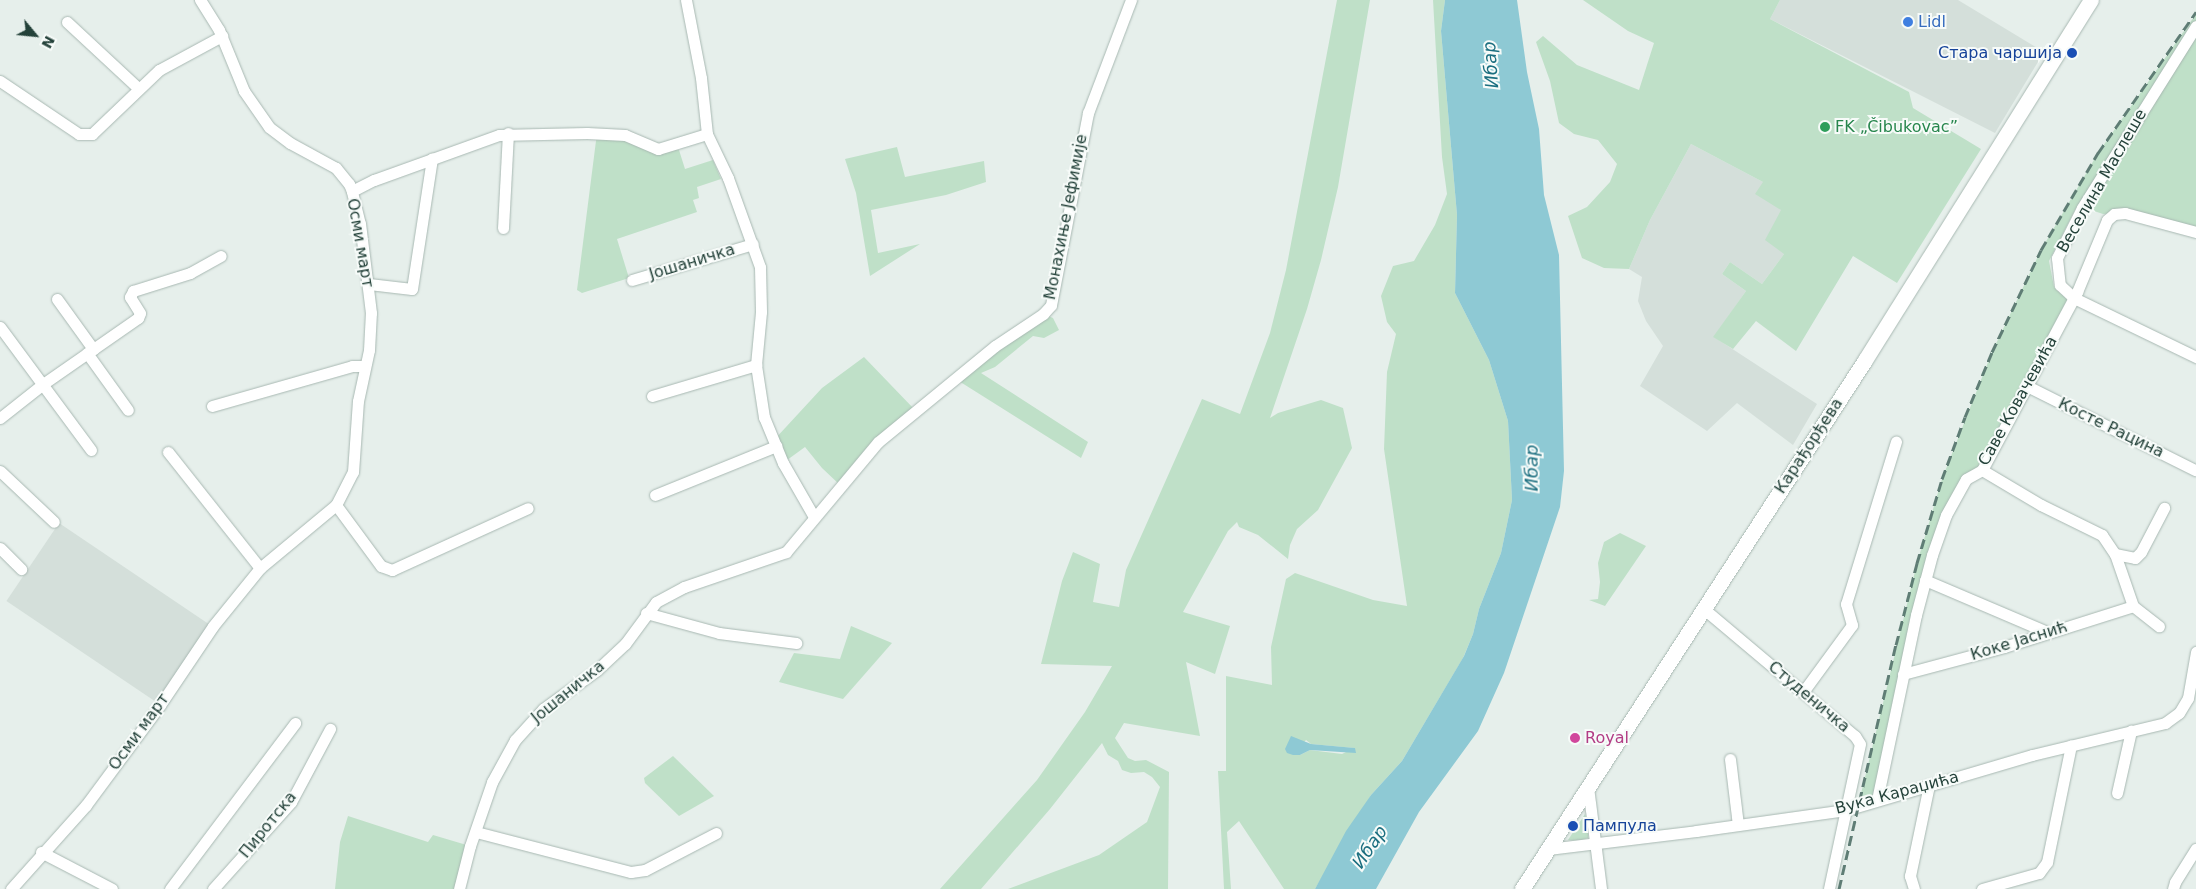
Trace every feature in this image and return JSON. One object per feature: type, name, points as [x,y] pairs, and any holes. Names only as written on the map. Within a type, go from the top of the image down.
[{"type":"street","name":"Осми март","points":[[11,889],[41,852],[86,805],[160,705],[213,626],[260,568],[336,505],[353,472],[358,401],[370,338],[368,284],[360,224],[352,191],[349,184],[336,168],[290,143],[269,127],[244,91],[222,36],[200,0]]},
{"type":"street","name":"Јошаничка","points":[[458,889],[492,782],[519,735],[543,709],[597,670],[625,644],[646,613],[656,602],[684,587],[786,552],[814,517],[783,463],[764,417],[756,365],[761,312],[760,267],[728,178],[707,134],[701,78],[686,0]]},
{"type":"street","name":"Монахиње Јефимије","points":[[814,517],[878,442],[995,346],[1043,314],[1051,305],[1088,113],[1131,0]]},
{"type":"street","name":"Карађорђева","points":[[1522,889],[1865,360],[2091,0]]},
{"type":"street","points":[[66,22],[138,88]]},
{"type":"street","name":"Веселина Маслеше","points":[[2196,26],[2082,208],[2057,258],[2060,285],[2074,298],[2196,358]]},
{"type":"street","points":[[0,81],[83,135],[96,131],[138,88],[159,70],[181,56],[222,36]]},
{"type":"street","points":[[503,228],[508,134]]},
{"type":"street","points":[[352,191],[374,180],[489,137],[508,134],[626,135],[658,149],[707,134]]},
{"type":"street","points":[[368,284],[412,289],[432,159]]},
{"type":"street","name":"Саве Ковачевића","points":[[1877,800],[1925,580],[1946,515],[1966,479],[1982,470],[2074,298],[2107,220],[2114,214],[2125,213],[2196,232]]},
{"type":"street","name":"Јошаничка","points":[[632,280],[753,244]]},
{"type":"street","points":[[0,418],[43,384],[139,317],[139,312],[130,297],[133,291],[190,273],[220,256]]},
{"type":"street","points":[[57,299],[128,410]]},
{"type":"street","points":[[0,327],[91,450]]},
{"type":"street","points":[[652,396],[756,365]]},
{"type":"street","points":[[212,406],[352,366],[365,366]]},
{"type":"street","name":"Косте Рацина","points":[[2027,386],[2194,470]]},
{"type":"street","points":[[1803,692],[1852,625],[1846,604],[1896,441]]},
{"type":"street","points":[[655,495],[776,446]]},
{"type":"street","points":[[168,452],[260,568]]},
{"type":"street","points":[[0,470],[54,522]]},
{"type":"street","points":[[1982,470],[2041,505],[2096,530],[2107,541],[2115,554],[2133,606],[2159,626]]},
{"type":"street","points":[[336,505],[381,566],[392,570],[528,508]]},
{"type":"street","points":[[2115,554],[2135,558],[2141,552],[2164,508]]},
{"type":"street","points":[[0,548],[21,569]]},
{"type":"street","points":[[1925,580],[2048,632]]},
{"type":"street","name":"Коке Јаснић","points":[[1903,674],[2004,647],[2133,606]]},
{"type":"street","name":"Студеничка","points":[[1704,609],[1855,736],[1860,744],[1846,810]]},
{"type":"street","points":[[646,613],[719,633],[796,643]]},
{"type":"street","name":"Вука Караџића","points":[[1548,849],[1846,810],[2071,745],[2165,722],[2179,713],[2188,698],[2196,652]]},
{"type":"street","points":[[170,889],[295,723]]},
{"type":"street","name":"Пиротска","points":[[213,889],[290,802],[330,730]]},
{"type":"street","points":[[2117,793],[2131,731]]},
{"type":"street","points":[[1982,889],[2039,873],[2047,862],[2071,745]]},
{"type":"street","points":[[1730,759],[1738,825]]},
{"type":"street","points":[[1914,889],[1910,876],[1929,785]]},
{"type":"street","points":[[1588,787],[1601,889]]},
{"type":"street","points":[[1829,889],[1846,810]]},
{"type":"street","points":[[476,832],[631,872],[645,870],[659,864],[716,833]]},
{"type":"street","points":[[2173,889],[2175,882],[2196,848]]},
{"type":"street","points":[[41,852],[112,889]]},
{"type":"shaded area","points":[[1780,0],[1958,0],[2044,52],[1995,133],[1770,19]]},
{"type":"shaded area","points":[[1691,144],[1763,182],[1781,210],[1784,254],[1762,284],[1730,262],[1722,274],[1746,291],[1714,337],[1817,404],[1793,445],[1737,403],[1707,431],[1640,386],[1663,346],[1646,321],[1638,301],[1642,277],[1629,269],[1650,220]]},
{"type":"shaded area","points":[[59,523],[212,626],[160,704],[6,601]]},
{"type":"green space","points":[[1337,0],[1370,0],[1338,187],[1321,260],[1307,309],[1270,418],[1278,413],[1321,400],[1343,408],[1352,448],[1318,510],[1297,529],[1290,545],[1288,559],[1258,535],[1239,527],[1237,522],[1228,531],[1183,612],[1230,626],[1215,674],[1186,662],[1200,736],[1124,723],[1115,738],[1128,758],[1135,761],[1146,760],[1169,772],[1168,889],[1008,889],[1099,855],[1147,822],[1160,787],[1152,777],[1144,772],[1131,773],[1122,770],[1118,761],[1108,755],[1102,743],[1050,809],[981,889],[940,889],[1037,780],[1085,712],[1112,666],[1041,664],[1062,581],[1073,552],[1100,564],[1093,602],[1119,607],[1126,570],[1202,399],[1240,414],[1270,333],[1286,270]]},
{"type":"green space","points":[[1433,0],[1445,0],[1441,31],[1457,215],[1455,293],[1489,360],[1508,421],[1512,500],[1501,553],[1479,609],[1473,634],[1463,658],[1402,761],[1371,795],[1315,889],[1284,889],[1239,821],[1227,832],[1231,889],[1224,889],[1218,771],[1226,771],[1226,676],[1272,685],[1271,647],[1286,579],[1295,573],[1373,600],[1407,606],[1384,449],[1387,372],[1396,334],[1387,322],[1381,296],[1393,266],[1414,261],[1435,225],[1447,194],[1442,157]],"holes":[[[1306,740],[1311,744],[1354,748],[1342,754],[1310,750],[1300,755],[1293,755]]]},
{"type":"green space","points":[[1583,0],[1780,0],[1770,19],[1909,92],[1913,108],[1981,149],[1897,283],[1853,256],[1796,351],[1756,321],[1733,349],[1713,337],[1746,291],[1722,274],[1730,262],[1762,284],[1784,254],[1765,240],[1781,210],[1755,194],[1763,182],[1691,144],[1650,220],[1629,269],[1604,268],[1582,258],[1568,216],[1587,207],[1610,182],[1617,164],[1598,140],[1574,134],[1559,123],[1550,81],[1536,42],[1543,36],[1577,65],[1639,90],[1654,43],[1628,31]]},
{"type":"green space","points":[[2196,14],[2196,26],[2075,210],[2049,261],[2054,287],[2061,294],[2074,298],[1982,470],[1966,479],[1946,515],[1877,800],[1858,806],[1917,563],[1942,479],[1992,352],[2041,250],[2098,153]]},
{"type":"green space","points":[[2196,36],[2196,230],[2125,213],[2103,214],[2091,210],[2090,204],[2113,163],[2154,104]]},
{"type":"green space","points":[[597,133],[658,149],[679,150],[685,169],[713,160],[721,179],[697,187],[699,198],[693,200],[697,212],[617,239],[629,278],[582,293],[577,290]]},
{"type":"green space","points":[[897,147],[905,177],[984,161],[986,182],[946,195],[871,210],[878,253],[920,244],[870,276],[856,193],[845,159]]},
{"type":"green space","points":[[1043,314],[1053,318],[1059,330],[1044,338],[1033,336],[995,367],[981,373],[1088,442],[1081,458],[954,378]]},
{"type":"green space","points":[[864,357],[915,410],[841,486],[822,468],[805,447],[783,463],[774,440],[822,388]]},
{"type":"green space","points":[[1620,533],[1646,546],[1605,606],[1589,600],[1598,599],[1600,582],[1598,563],[1604,542]]},
{"type":"green space","points":[[851,626],[892,643],[843,699],[779,682],[794,653],[840,659]]},
{"type":"green space","points":[[673,756],[714,796],[679,816],[645,783],[644,778]]},
{"type":"green space","points":[[1585,814],[1589,832],[1588,838],[1580,841],[1568,840]]},
{"type":"green space","points":[[348,816],[428,842],[433,835],[470,846],[459,889],[335,889],[340,842]]},
{"type":"water","name":"Ибар","points":[[1445,0],[1517,0],[1527,72],[1539,129],[1544,195],[1559,255],[1564,471],[1560,507],[1504,673],[1478,731],[1419,812],[1376,889],[1315,889],[1346,831],[1371,795],[1402,761],[1464,656],[1473,634],[1479,609],[1501,553],[1512,500],[1508,421],[1489,360],[1455,293],[1457,215],[1441,31]]},
{"type":"water","points":[[1291,736],[1311,744],[1355,748],[1356,753],[1310,750],[1300,755],[1293,755],[1287,753],[1285,749]]},
{"type":"railway","points":[[1839,889],[1917,563],[1942,479],[1965,417],[1992,352],[2041,250],[2098,153],[2196,12]]},
{"type":"place","name":"Lidl","points":[[1908,22]]},
{"type":"place","name":"Стара чаршија","points":[[2072,53]]},
{"type":"place","name":"FK „Čibukovac”","points":[[1825,127]]},
{"type":"place","name":"Royal","points":[[1575,738]]},
{"type":"place","name":"Пампула","points":[[1573,826]]}]
